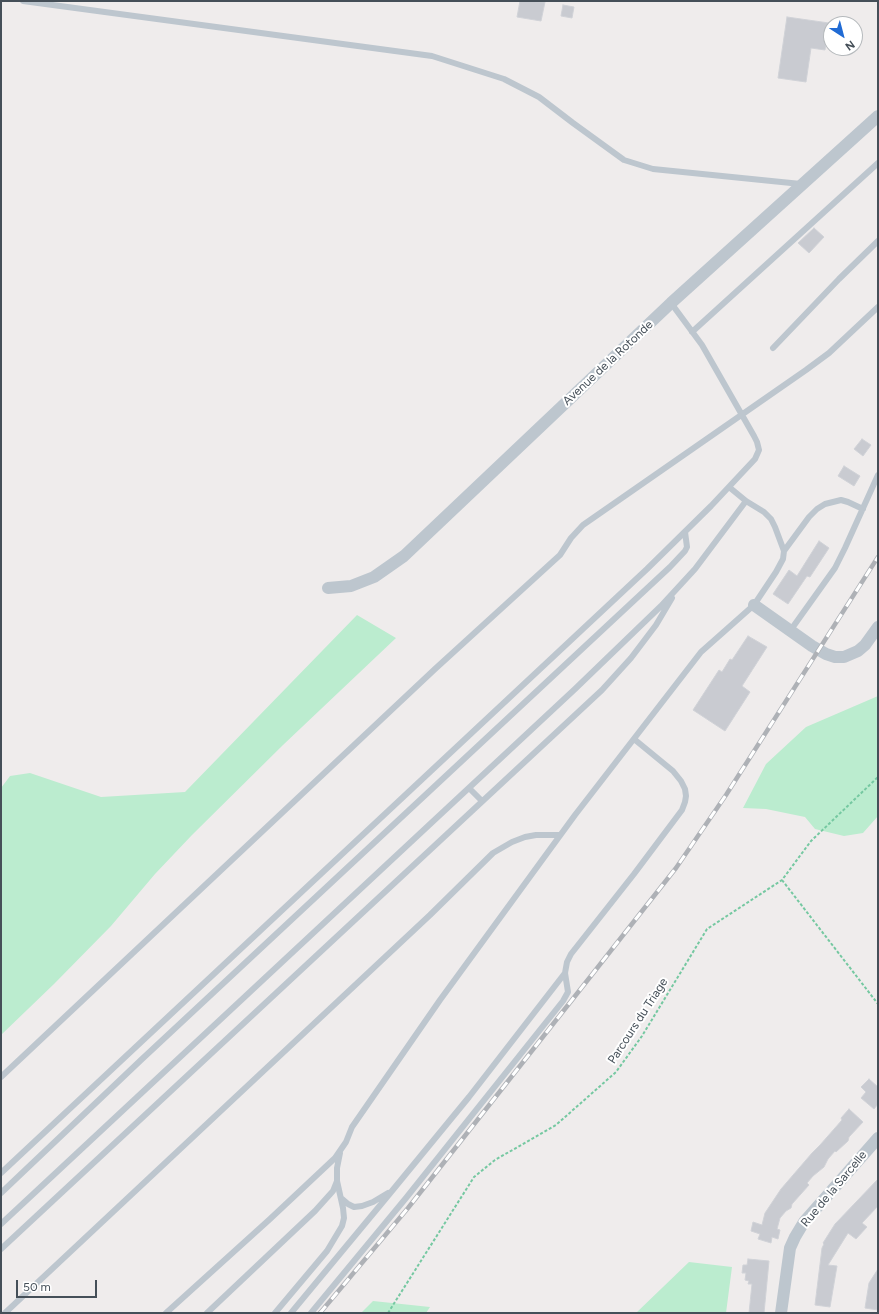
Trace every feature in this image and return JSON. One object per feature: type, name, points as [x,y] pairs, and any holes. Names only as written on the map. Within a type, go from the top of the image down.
[{"type":"street","name":"Avenue de la Rotonde","points":[[328,588],[351,586],[374,577],[404,556],[671,303],[878,116]]},
{"type":"street","points":[[754,604],[790,631],[826,654],[835,657],[844,657],[858,651],[878,627]]},
{"type":"street","name":"Rue de la Sarcelle","points":[[781,1313],[790,1248],[795,1236],[804,1222],[878,1138]]},
{"type":"lane","points":[[23,1],[432,56],[504,79],[539,97],[624,160],[653,169],[802,184]]},
{"type":"lane","points":[[692,332],[878,163]]},
{"type":"lane","points":[[773,348],[878,241]]},
{"type":"lane","points":[[1,1173],[609,605],[685,532],[755,459],[759,450],[757,442],[702,345],[671,303]]},
{"type":"lane","points":[[1,1076],[435,669],[560,555],[573,535],[583,525],[742,415],[828,353],[878,307]]},
{"type":"lane","points":[[790,631],[835,568],[878,475]]},
{"type":"lane","points":[[275,1313],[327,1251],[342,1226],[344,1218],[337,1180],[338,1160],[352,1127],[440,1000],[560,835],[701,652],[754,604],[776,572],[783,559],[784,551],[771,519],[764,512],[746,501],[729,487]]},
{"type":"lane","points":[[784,551],[809,517],[825,504],[841,500],[863,509]]},
{"type":"lane","points":[[1,1224],[575,689],[680,586],[695,569],[746,501]]},
{"type":"lane","points":[[1,1192],[670,567],[686,551],[687,547],[685,532]]},
{"type":"lane","points":[[1,1249],[602,690],[631,658],[656,625],[680,586]]},
{"type":"lane","points":[[311,1313],[406,1198],[563,1001],[568,992],[565,973],[567,962],[574,948],[634,874],[682,810],[685,802],[685,789],[681,781],[673,771],[634,739]]},
{"type":"lane","points":[[469,788],[482,801]]},
{"type":"lane","points":[[5,1313],[419,926],[493,853],[512,842],[525,837],[560,835]]},
{"type":"lane","points":[[290,1313],[469,1097],[565,973]]},
{"type":"lane","points":[[166,1313],[328,1166],[342,1149]]},
{"type":"lane","points":[[207,1313],[319,1207],[333,1191],[337,1180]]},
{"type":"lane","points":[[341,1198],[354,1207],[362,1206],[384,1196],[398,1184]]},
{"type":"path","name":"Parcours du Triage","points":[[388,1313],[474,1177],[496,1160],[556,1125],[616,1072],[642,1036],[707,929],[782,880],[811,841],[878,777]]},
{"type":"path","points":[[782,880],[878,1004]]},
{"type":"green space","points":[[357,615],[396,638],[283,745],[192,835],[155,874],[111,926],[1,1035],[1,788],[10,776],[30,773],[101,797],[185,792]]},
{"type":"green space","points":[[878,696],[878,816],[863,833],[844,836],[815,829],[805,817],[766,809],[743,808],[766,764],[806,727]]},
{"type":"green space","points":[[689,1262],[732,1267],[726,1313],[636,1313]]},
{"type":"green space","points":[[373,1301],[430,1307],[426,1313],[361,1313]]},
{"type":"building","points":[[520,1],[545,2],[541,21],[517,17]]},
{"type":"building","points":[[563,5],[574,7],[572,18],[561,16]]},
{"type":"building","points":[[787,17],[823,22],[823,50],[811,48],[806,82],[778,78]]},
{"type":"building","points":[[814,228],[824,237],[809,253],[798,243]]},
{"type":"building","points":[[862,439],[871,445],[863,456],[854,449]]},
{"type":"building","points":[[844,466],[860,476],[854,486],[838,476]]},
{"type":"building","points":[[819,541],[829,548],[810,577],[807,576],[788,604],[773,594],[789,570],[797,576]]},
{"type":"building","points":[[748,636],[767,647],[742,686],[750,692],[725,731],[693,710],[719,670],[722,672]]},
{"type":"building","points":[[869,1079],[878,1087],[878,1104],[874,1109],[861,1098],[866,1092],[861,1087]]},
{"type":"building","points":[[849,1109],[863,1122],[849,1137],[848,1141],[836,1152],[835,1151],[828,1159],[824,1167],[813,1176],[807,1183],[809,1185],[792,1204],[791,1208],[780,1218],[777,1229],[780,1230],[778,1239],[772,1237],[771,1243],[758,1239],[760,1234],[751,1231],[753,1222],[762,1225],[765,1213],[781,1189],[842,1120],[841,1118]]},
{"type":"building","points":[[878,1179],[878,1206],[862,1223],[867,1227],[856,1239],[848,1233],[828,1265],[837,1266],[830,1307],[815,1305],[823,1243],[835,1224]]},
{"type":"building","points":[[748,1259],[769,1261],[764,1313],[749,1313],[752,1284],[748,1284],[749,1281],[745,1280],[746,1273],[742,1273],[743,1265],[747,1265]]},
{"type":"building","points":[[878,1269],[878,1310],[865,1308],[869,1283]]},
{"type":"railway","points":[[320,1313],[408,1208],[676,868],[726,795],[878,557]]}]
